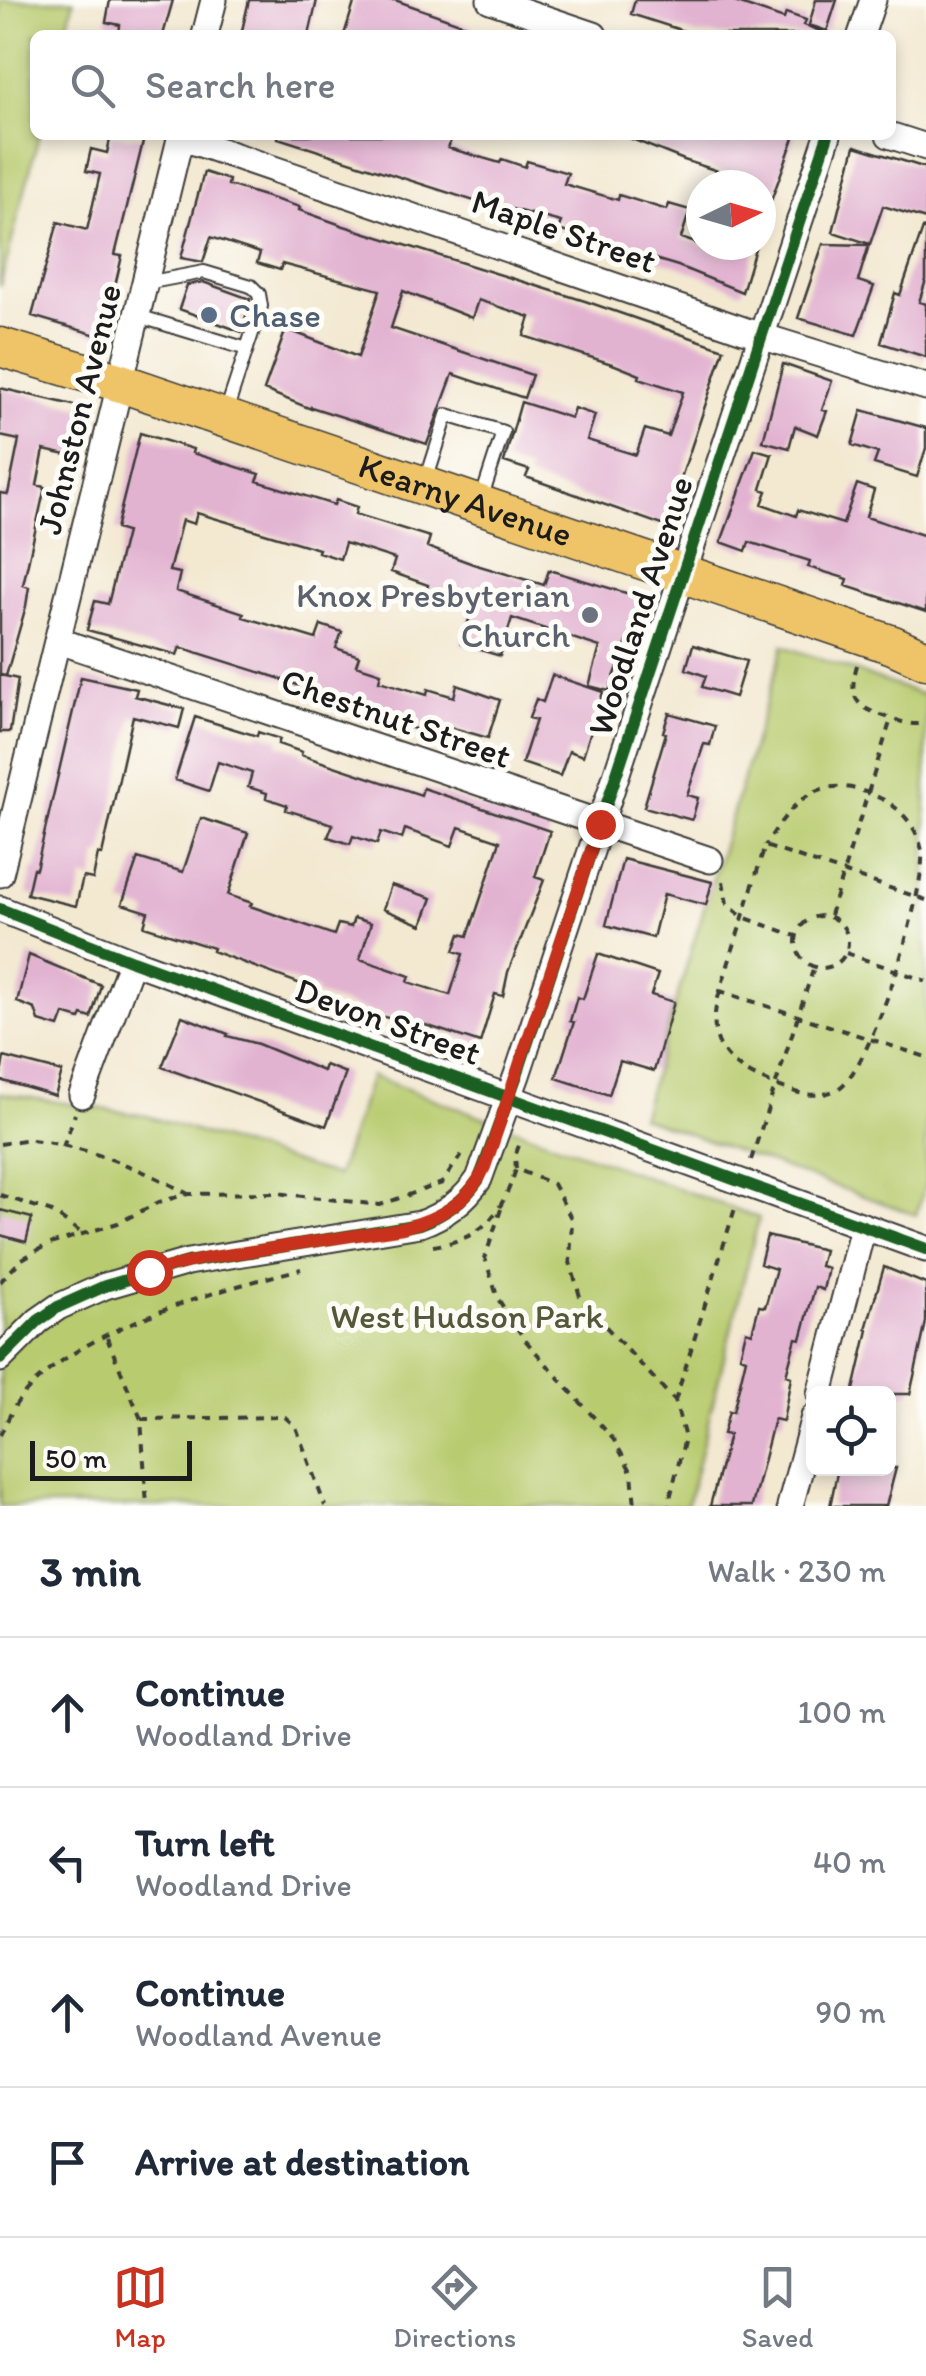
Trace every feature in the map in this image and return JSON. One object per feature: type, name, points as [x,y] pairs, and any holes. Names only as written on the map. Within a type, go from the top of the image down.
[{"type":"main road","name":"Kearny Avenue","points":[[0,347],[121,383],[926,660]]},
{"type":"street","points":[[206,30],[214,0]]},
{"type":"street","points":[[490,0],[579,30]]},
{"type":"street","points":[[863,30],[872,0]]},
{"type":"street","points":[[896,137],[926,148]]},
{"type":"street","name":"Johnston Avenue","points":[[0,874],[179,140]]},
{"type":"street","name":"Maple Street","points":[[192,140],[761,336],[926,387]]},
{"type":"street","name":"Woodland Avenue","points":[[0,1360],[38,1321],[58,1307],[105,1286],[188,1262],[386,1232],[433,1219],[460,1202],[479,1179],[510,1096],[826,140]]},
{"type":"street","name":"Chestnut Street","points":[[59,641],[710,860]]},
{"type":"street","name":"Devon Street","points":[[0,909],[132,961],[926,1250]]},
{"type":"street","points":[[82,1095],[132,961]]},
{"type":"street","points":[[822,1386],[863,1227]]},
{"type":"street","points":[[790,1506],[806,1447]]},
{"type":"lane","points":[[146,283],[204,272],[251,286],[259,294],[261,306],[224,418]]},
{"type":"lane","points":[[138,316],[247,349]]},
{"type":"lane","points":[[424,486],[447,415],[503,432],[480,505]]},
{"type":"path","points":[[857,664],[852,685],[864,710],[908,724],[926,723]]},
{"type":"path","points":[[830,915],[891,719]]},
{"type":"path","points":[[847,785],[890,804],[917,834],[924,855],[923,899],[872,1039],[852,1078],[836,1090],[802,1096],[748,1075],[725,1058],[716,1038],[714,1010],[765,846],[790,809],[810,794],[830,786],[847,785]]},
{"type":"path","points":[[765,846],[923,899]]},
{"type":"path","points":[[710,860],[722,876],[727,904],[742,917],[796,936]]},
{"type":"path","points":[[830,915],[848,935],[846,954],[832,966],[814,967],[798,952],[796,936],[806,920],[830,915]]},
{"type":"path","points":[[846,954],[926,980]]},
{"type":"path","points":[[751,1160],[814,967]]},
{"type":"path","points":[[720,991],[926,1057]]},
{"type":"path","points":[[63,1147],[82,1095]]},
{"type":"path","points":[[0,1144],[29,1139],[63,1147],[155,1175],[188,1194]]},
{"type":"path","points":[[521,1140],[514,1156],[516,1169],[485,1258],[498,1300],[524,1340],[614,1440],[632,1474],[635,1506]]},
{"type":"path","points":[[0,1282],[22,1259],[47,1244],[118,1223],[160,1202],[188,1194],[278,1192],[380,1205],[442,1182],[468,1147]]},
{"type":"path","points":[[516,1169],[554,1184],[572,1220],[570,1262],[581,1300],[676,1400]]},
{"type":"path","points":[[0,1194],[52,1212],[84,1234]]},
{"type":"path","points":[[668,1506],[684,1438],[676,1400],[737,1204]]},
{"type":"path","points":[[423,1247],[456,1243],[476,1234],[502,1205]]},
{"type":"path","points":[[0,1435],[22,1396],[75,1349],[171,1309],[305,1268]]},
{"type":"path","points":[[106,1336],[141,1418],[148,1506]]},
{"type":"path","points":[[141,1418],[285,1417],[296,1426],[325,1506]]},
{"type":"green space","points":[[0,0],[74,0],[66,30],[30,30],[30,140],[38,140],[0,287]]},
{"type":"green space","points":[[783,646],[926,696],[926,1182],[916,1215],[641,1117]]},
{"type":"green space","name":"West Hudson Park","points":[[371,1076],[759,1218],[687,1506],[0,1506],[0,1093],[147,1116],[337,1176]]},
{"type":"building","points":[[110,0],[173,0],[164,30],[120,30],[120,25],[106,22]]},
{"type":"building","points":[[249,0],[317,0],[310,30],[242,30]]},
{"type":"building","points":[[355,0],[395,0],[479,30],[346,30]]},
{"type":"building","points":[[635,0],[729,0],[784,19],[786,13],[806,20],[804,25],[818,30],[681,30],[631,14]]},
{"type":"building","points":[[816,0],[837,0],[827,30],[809,25]]},
{"type":"building","points":[[110,140],[144,140],[115,255],[122,256],[103,337],[32,316],[58,222],[87,230],[100,174],[86,171],[91,149],[107,153]]},
{"type":"building","points":[[284,140],[451,140],[448,148],[500,163],[502,159],[525,167],[527,161],[568,173],[564,184],[618,200],[619,195],[667,210],[669,204],[686,209],[681,238],[686,240],[686,260],[752,260],[742,292],[678,266],[558,230],[561,222],[508,208],[506,215],[486,209],[487,205]]},
{"type":"building","points":[[634,140],[793,140],[776,187],[776,170],[715,170]]},
{"type":"building","points":[[855,146],[926,168],[926,219],[883,206],[870,244],[833,232]]},
{"type":"building","points":[[204,172],[229,180],[228,185],[300,207],[299,210],[344,226],[724,349],[665,526],[526,477],[529,470],[504,462],[521,402],[571,418],[574,408],[595,415],[587,440],[636,455],[645,429],[668,436],[683,392],[524,336],[530,317],[478,300],[472,318],[403,291],[391,328],[532,375],[524,398],[453,374],[427,444],[311,409],[264,390],[286,329],[358,357],[380,290],[282,264],[280,270],[257,263],[260,253],[211,237],[203,262],[181,258]]},
{"type":"building","points":[[923,228],[926,280],[919,302],[926,304],[926,357],[881,343],[895,293],[900,295]]},
{"type":"building","points":[[823,244],[869,245],[858,281],[874,286],[856,335],[798,318]]},
{"type":"building","points":[[203,282],[250,299],[242,332],[179,309],[187,285]]},
{"type":"building","points":[[783,364],[832,381],[818,435],[795,426],[789,448],[763,441]]},
{"type":"building","points":[[0,388],[86,408],[75,457],[44,450],[37,485],[45,487],[23,585],[29,587],[26,606],[6,676],[0,675],[0,493],[8,494],[19,440],[0,436]]},
{"type":"building","points":[[862,410],[926,428],[926,448],[917,477],[874,464],[878,453],[852,445]]},
{"type":"building","points":[[140,433],[260,474],[257,481],[334,505],[336,500],[357,507],[355,514],[430,537],[427,547],[473,564],[544,585],[549,570],[643,598],[609,691],[589,686],[600,647],[512,618],[500,656],[461,644],[472,610],[425,596],[428,585],[391,572],[395,559],[345,543],[340,559],[318,552],[319,549],[197,513],[194,524],[182,520],[169,571],[180,573],[176,591],[316,639],[321,625],[342,632],[336,648],[359,656],[356,665],[381,673],[379,681],[427,695],[428,689],[454,697],[457,685],[500,700],[488,738],[443,725],[439,737],[180,647],[177,655],[87,630],[95,601],[108,604],[126,532],[116,529]]},
{"type":"building","points":[[755,449],[772,454],[761,489],[767,491],[762,504],[796,516],[798,510],[843,524],[857,484],[874,490],[866,517],[926,536],[926,612],[846,586],[848,579],[808,567],[810,561],[749,542],[746,551],[721,542]]},
{"type":"building","points":[[693,645],[746,661],[735,697],[702,687],[706,676],[686,669]]},
{"type":"building","points":[[0,675],[18,679],[10,732],[0,732]]},
{"type":"building","points":[[552,675],[603,692],[583,756],[569,751],[560,776],[522,763],[536,720],[529,718],[536,699],[543,702]]},
{"type":"building","points":[[81,677],[137,689],[135,696],[184,709],[179,728],[133,716],[102,855],[98,854],[93,879],[83,877],[76,906],[27,894]]},
{"type":"building","points":[[669,713],[715,726],[710,745],[704,744],[687,795],[698,798],[692,820],[644,807]]},
{"type":"building","points":[[195,717],[280,739],[278,744],[302,752],[301,755],[421,795],[423,788],[550,831],[535,877],[544,880],[508,972],[503,996],[495,994],[480,1043],[316,995],[317,990],[212,951],[213,948],[144,926],[148,912],[122,904],[138,858],[183,872],[201,818],[248,833],[228,895],[334,935],[338,924],[351,927],[354,918],[371,923],[360,959],[410,976],[408,982],[450,995],[463,954],[454,951],[460,934],[468,936],[500,841],[459,827],[452,846],[405,829],[402,839],[381,832],[377,844],[353,836],[350,844],[328,837],[333,824],[286,810],[287,805],[248,787],[252,773],[218,762],[209,791],[175,780]]},
{"type":"building","points":[[623,859],[712,882],[706,905],[664,894],[653,938],[606,925]]},
{"type":"building","points":[[391,885],[432,898],[422,925],[383,909]]},
{"type":"building","points":[[598,954],[658,974],[651,995],[674,1002],[654,1071],[620,1061],[609,1095],[556,1078],[574,1022],[570,1021],[577,997],[583,999]]},
{"type":"building","points":[[29,955],[101,985],[91,1018],[64,1014],[59,1027],[39,1021],[35,1009],[17,1002]]},
{"type":"building","points":[[182,1016],[323,1071],[325,1065],[346,1073],[326,1126],[162,1067]]},
{"type":"building","points":[[4,1057],[62,1072],[55,1096],[0,1080]]},
{"type":"building","points":[[0,1210],[32,1218],[26,1242],[0,1235]]},
{"type":"building","points":[[767,1236],[824,1250],[820,1266],[828,1268],[823,1290],[815,1287],[801,1339],[796,1338],[786,1375],[791,1377],[783,1421],[774,1419],[752,1506],[710,1506],[729,1435],[723,1434],[729,1411],[733,1412],[746,1358],[740,1356],[746,1331],[752,1333],[759,1306],[765,1307],[776,1269],[760,1264]]},
{"type":"building","points":[[884,1267],[926,1284],[926,1322],[910,1394],[896,1394],[896,1386],[855,1386]]},
{"type":"building","points":[[836,1476],[894,1476],[886,1506],[830,1506]]},
{"type":"cycle path","points":[[0,1359],[58,1307],[105,1286],[188,1262],[420,1224],[453,1206],[479,1179],[517,1075],[826,140]]},
{"type":"cycle path","points":[[0,909],[132,961],[926,1249]]},
{"type":"place","name":"Chase","points":[[209,315]]},
{"type":"place","name":"Knox Presbyterian Church","points":[[590,615]]},
{"type":"route","points":[[149,1272],[207,1258],[403,1228],[433,1219],[460,1202],[485,1167],[600,824]]}]
